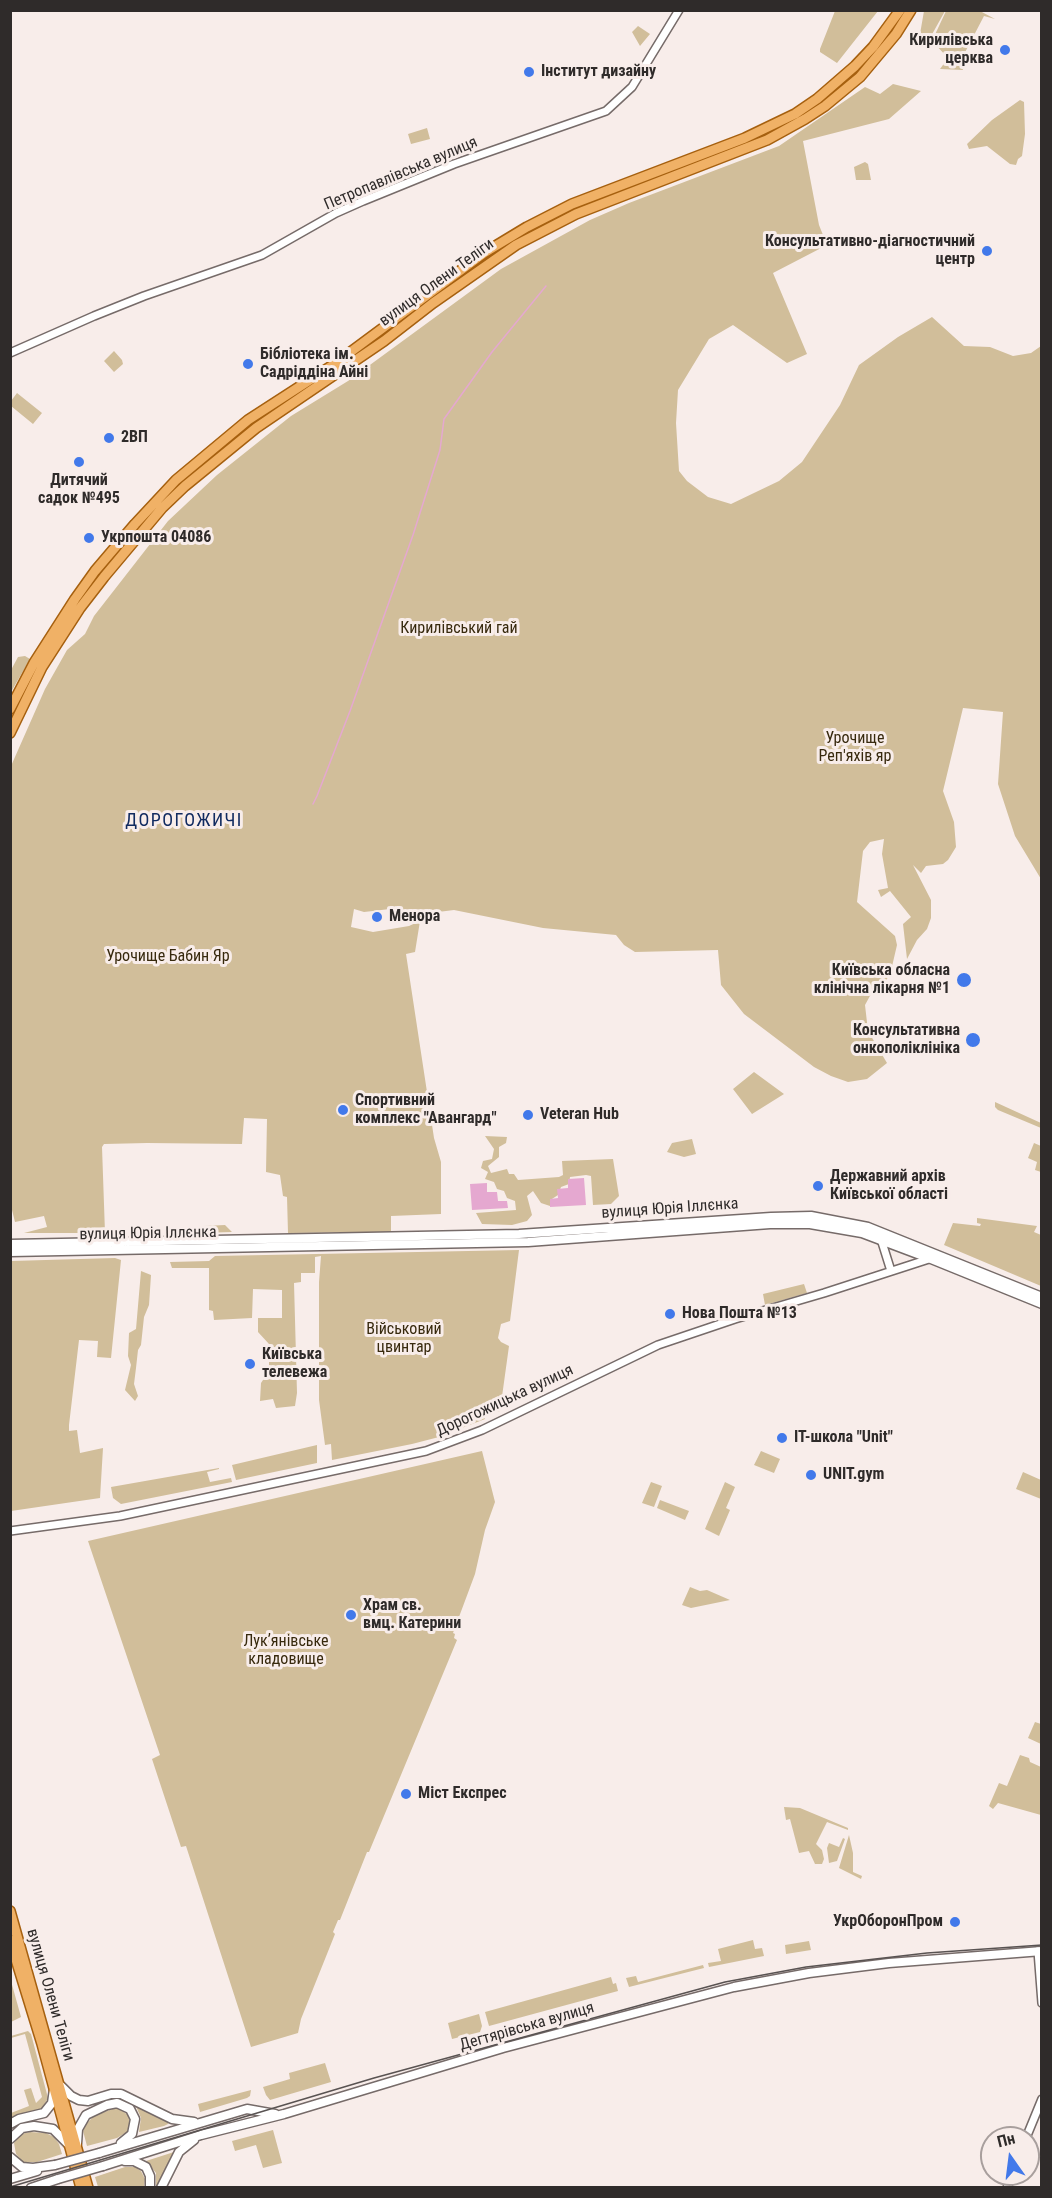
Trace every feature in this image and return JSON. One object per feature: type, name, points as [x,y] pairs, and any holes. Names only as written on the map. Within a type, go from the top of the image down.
[{"type":"main road","name":"вулиця Олени Теліги","points":[[10,709],[34,663],[95,571],[176,480],[248,420],[333,365],[484,253],[527,228],[583,200],[745,138],[795,114],[817,99],[855,66],[873,48],[900,10]]},
{"type":"main road","name":"вулиця Олени Теліги","points":[[10,733],[42,667],[75,615],[104,577],[162,508],[240,441],[384,341],[433,303],[516,245],[585,210],[766,140],[805,119],[825,106],[860,77],[890,42],[911,10]]},
{"type":"main road","name":"вулиця Юрія Іллєнка","points":[[10,1252],[519,1234],[792,1216],[837,1220],[1041,1297]]},
{"type":"main road","name":"вулиця Юрія Іллєнка","points":[[10,1244],[285,1243]]},
{"type":"main road","name":"вулиця Юрія Іллєнка","points":[[936,1257],[1041,1304]]},
{"type":"main road","name":"вулиця Олени Теліги","points":[[10,1911],[58,2087]]},
{"type":"main road","name":"вулиця Олени Теліги","points":[[10,1940],[58,2087]]},
{"type":"main road","name":"Дегтярівська вулиця","points":[[31,2187],[201,2135],[284,2114],[503,2048],[734,1987],[809,1973],[889,1963],[1040,1951]]},
{"type":"main road","points":[[58,2087],[79,2100],[88,2101],[111,2094],[121,2094],[172,2119],[201,2122]]},
{"type":"main road","points":[[10,2124],[19,2119],[44,2113],[52,2103],[58,2087]]},
{"type":"main road","points":[[58,2087],[85,2187]]},
{"type":"main road","points":[[73,2145],[86,2115],[107,2105],[122,2104],[132,2112],[135,2128],[129,2138],[110,2149]]},
{"type":"main road","points":[[10,2179],[247,2109],[284,2114]]},
{"type":"main road","points":[[10,2139],[22,2128],[45,2127],[58,2133],[73,2145]]},
{"type":"main road","points":[[161,2187],[179,2152],[201,2135]]},
{"type":"main road","points":[[10,2157],[22,2167],[55,2166]]},
{"type":"main road","points":[[116,2162],[134,2161],[146,2167],[150,2176],[150,2187]]},
{"type":"street","name":"Петропавлівська вулиця","points":[[10,353],[144,296],[262,255],[336,213],[411,181],[606,111],[632,87],[679,10]]},
{"type":"street","points":[[881,1236],[891,1271]]},
{"type":"street","name":"Дорогожицька вулиця","points":[[10,1531],[113,1517],[426,1451],[482,1430],[658,1344],[735,1318],[936,1257]]},
{"type":"street","points":[[1040,1951],[1041,2003]]},
{"type":"street","points":[[1031,2126],[1041,2099]]},
{"type":"green space","points":[[835,11],[878,11],[837,63],[820,52]]},
{"type":"green space","points":[[924,11],[945,11],[930,38],[920,34]]},
{"type":"green space","points":[[946,11],[980,11],[995,19],[984,16],[960,62],[963,70],[940,69],[948,58],[932,41]]},
{"type":"green space","points":[[638,26],[650,34],[640,46],[632,32]]},
{"type":"green space","points":[[893,84],[921,91],[889,119],[803,141],[819,225],[827,245],[773,273],[807,354],[787,363],[733,325],[709,339],[678,390],[676,423],[679,471],[687,481],[708,497],[731,504],[779,481],[802,462],[840,405],[859,365],[898,337],[932,317],[964,346],[990,347],[1013,356],[1031,353],[1041,346],[1041,879],[1015,836],[998,784],[1003,712],[963,708],[943,791],[954,822],[956,847],[943,864],[926,866],[921,873],[913,865],[931,900],[931,918],[927,929],[917,940],[907,959],[903,924],[911,917],[890,891],[881,897],[878,890],[888,888],[882,854],[884,839],[870,842],[863,851],[857,902],[895,936],[897,945],[890,975],[871,994],[865,1005],[868,1031],[887,1063],[867,1079],[848,1082],[814,1067],[744,1014],[721,985],[718,950],[635,952],[624,945],[616,935],[543,928],[454,910],[438,912],[408,922],[396,906],[390,909],[364,912],[354,909],[351,927],[373,932],[409,926],[420,921],[415,952],[406,954],[434,1138],[441,1162],[441,1214],[391,1216],[391,1232],[288,1233],[287,1197],[283,1196],[280,1175],[266,1172],[267,1119],[244,1118],[242,1144],[104,1144],[102,1147],[105,1233],[24,1233],[47,1227],[44,1216],[15,1222],[11,1206],[11,766],[45,689],[67,650],[85,634],[94,616],[168,521],[217,475],[291,416],[348,381],[501,269],[590,220],[779,146],[865,87],[880,94]]},
{"type":"green space","points":[[1020,100],[1024,102],[1025,134],[1022,156],[1016,165],[1010,164],[987,146],[969,149],[967,144],[992,120]]},
{"type":"green space","points":[[427,128],[430,139],[411,144],[408,134]]},
{"type":"green space","points":[[865,162],[868,164],[871,180],[856,180],[854,167]]},
{"type":"green space","points":[[114,351],[123,364],[114,372],[104,361]]},
{"type":"green space","points":[[17,393],[42,413],[33,424],[11,406],[11,401]]},
{"type":"green space","points":[[25,656],[30,659],[11,692],[11,670],[18,657]]},
{"type":"green space","points":[[754,1072],[784,1094],[752,1114],[733,1089]]},
{"type":"green space","points":[[995,1102],[1041,1123],[1041,1128],[998,1110]]},
{"type":"green space","points":[[485,1136],[507,1137],[506,1143],[499,1147],[499,1157],[488,1166],[491,1173],[507,1169],[509,1174],[514,1174],[518,1180],[559,1177],[563,1175],[562,1161],[613,1159],[619,1196],[611,1204],[593,1205],[591,1176],[570,1177],[569,1184],[561,1187],[550,1206],[541,1203],[533,1191],[527,1196],[532,1215],[527,1221],[512,1225],[482,1224],[476,1213],[516,1210],[515,1201],[507,1198],[504,1191],[497,1189],[494,1182],[485,1179],[488,1172],[481,1168],[483,1161],[492,1159],[494,1149]]},
{"type":"green space","points":[[692,1139],[696,1154],[684,1157],[667,1152],[672,1143]]},
{"type":"green space","points":[[1034,1143],[1041,1146],[1041,1172],[1035,1170],[1037,1162],[1028,1158]]},
{"type":"green space","points":[[977,1218],[1037,1226],[1034,1232],[1041,1235],[1041,1286],[944,1245],[953,1223],[980,1226]]},
{"type":"green space","points":[[225,1225],[232,1232],[198,1233],[204,1226]]},
{"type":"green space","name":"Військовий цвинтар","points":[[519,1250],[510,1321],[501,1324],[498,1338],[509,1346],[500,1411],[489,1414],[487,1411],[484,1413],[485,1419],[439,1437],[332,1460],[331,1444],[325,1445],[319,1400],[321,1256],[315,1257],[315,1273],[301,1273],[301,1282],[294,1283],[297,1393],[295,1406],[276,1408],[273,1399],[260,1401],[261,1383],[269,1371],[269,1344],[258,1332],[258,1318],[282,1318],[282,1290],[253,1289],[252,1318],[214,1320],[213,1311],[209,1310],[209,1268],[172,1268],[170,1262],[209,1261],[215,1256]]},
{"type":"green space","points":[[115,1258],[121,1260],[111,1358],[97,1357],[98,1341],[79,1340],[69,1425],[69,1431],[77,1430],[80,1453],[103,1448],[100,1498],[11,1511],[11,1261]]},
{"type":"green space","points":[[141,1271],[151,1275],[149,1305],[144,1317],[141,1345],[138,1350],[134,1384],[138,1396],[135,1401],[125,1390],[131,1365],[128,1356],[129,1333],[136,1329]]},
{"type":"green space","points":[[804,1284],[807,1293],[765,1305],[763,1294]]},
{"type":"green space","points":[[317,1445],[317,1463],[236,1480],[232,1465]]},
{"type":"green space","name":"Лукʼянівське кладовище","points":[[482,1451],[495,1502],[485,1530],[475,1574],[453,1633],[457,1640],[369,1852],[367,1852],[333,1932],[335,1934],[301,2019],[298,2033],[251,2047],[186,1846],[181,1847],[152,1759],[160,1755],[88,1541]]},
{"type":"green space","points":[[761,1451],[780,1459],[774,1473],[754,1465]]},
{"type":"green space","points":[[219,1468],[207,1472],[210,1482],[231,1478],[232,1482],[121,1504],[113,1498],[111,1487]]},
{"type":"green space","points":[[1023,1472],[1041,1480],[1041,1499],[1016,1489]]},
{"type":"green space","points":[[651,1482],[662,1486],[654,1507],[642,1503]]},
{"type":"green space","points":[[725,1482],[735,1487],[726,1508],[730,1510],[719,1536],[705,1529]]},
{"type":"green space","points":[[660,1500],[689,1511],[685,1520],[657,1508]]},
{"type":"green space","points":[[690,1587],[700,1591],[707,1590],[730,1600],[691,1608],[682,1605]]},
{"type":"green space","points":[[1035,1722],[1041,1724],[1041,1744],[1028,1738]]},
{"type":"green space","points":[[1020,1755],[1029,1758],[1030,1762],[1041,1767],[1041,1815],[998,1803],[993,1809],[989,1806],[999,1783],[1007,1786]]},
{"type":"green space","points":[[784,1807],[800,1808],[848,1828],[848,1830],[827,1822],[816,1844],[822,1850],[824,1859],[822,1864],[815,1864],[809,1851],[799,1853],[790,1819],[786,1820]]},
{"type":"green space","points":[[849,1835],[853,1853],[853,1872],[862,1876],[861,1879],[839,1868]]},
{"type":"green space","points":[[843,1838],[845,1839],[837,1861],[829,1863],[827,1848],[829,1843],[839,1847]]},
{"type":"green space","points":[[753,1940],[755,1949],[762,1948],[764,1956],[709,1967],[708,1963],[721,1961],[718,1949]]},
{"type":"green space","points":[[809,1941],[811,1950],[786,1954],[785,1945]]},
{"type":"green space","points":[[703,1965],[704,1968],[629,1987],[626,1978],[636,1976],[638,1982]]},
{"type":"green space","points":[[611,1977],[618,1991],[489,2026],[485,2012]]},
{"type":"green space","points":[[11,1981],[21,2017],[10,2022]]},
{"type":"green space","points":[[479,2014],[482,2026],[480,2032],[452,2039],[448,2023]]},
{"type":"green space","points":[[28,2031],[31,2034],[48,2098],[43,2107],[37,2111],[11,2118],[11,2113],[29,2106],[24,2090],[31,2088],[36,2103],[42,2097],[25,2034],[11,2038],[11,2036]]},
{"type":"green space","points":[[325,2063],[331,2082],[270,2100],[266,2095],[263,2087],[290,2079],[289,2073]]},
{"type":"green space","points":[[251,2090],[247,2098],[200,2112],[198,2104]]},
{"type":"green space","points":[[135,2104],[169,2121],[168,2124],[139,2132],[141,2118]]},
{"type":"green space","points":[[115,2108],[128,2115],[130,2123],[127,2132],[117,2138],[87,2146],[83,2131],[86,2124],[94,2116]]},
{"type":"green space","points":[[273,2130],[282,2163],[263,2168],[256,2145],[235,2151],[232,2141]]},
{"type":"green space","points":[[46,2133],[54,2137],[62,2154],[37,2162],[23,2162],[16,2154],[14,2143],[21,2134]]},
{"type":"green space","points":[[174,2152],[156,2187],[156,2173],[146,2161]]},
{"type":"green space","points":[[125,2167],[135,2167],[141,2171],[145,2179],[144,2187],[98,2187],[95,2177]]},
{"type":"shaded area","points":[[584,1178],[586,1205],[550,1207],[550,1199],[558,1198],[557,1189],[568,1188],[568,1179]]},
{"type":"shaded area","points":[[487,1183],[487,1192],[497,1192],[498,1201],[507,1201],[508,1208],[472,1210],[470,1184]]},
{"type":"waterway","points":[[313,804],[350,711],[413,535],[440,450],[444,419],[492,352],[546,286]]},
{"type":"tram line","points":[[10,2187],[374,2078],[725,1982],[806,1967],[927,1953],[1042,1945]]},
{"type":"place","name":"Кирилівська церква","points":[[1005,50]]},
{"type":"place","name":"Інститут дизайну","points":[[529,72]]},
{"type":"place","name":"Консультативно-діагностичний центр","points":[[987,251]]},
{"type":"place","name":"Бібліотека ім. Садріддіна Айні","points":[[248,364]]},
{"type":"place","name":"2ВП","points":[[109,438]]},
{"type":"place","name":"Дитячий садок №495","points":[[79,462]]},
{"type":"place","name":"Укрпошта 04086","points":[[89,538]]},
{"type":"place","name":"Менора","points":[[377,917]]},
{"type":"place","name":"Київська обласна клінічна лікарня №1","points":[[964,980]]},
{"type":"place","name":"Консультативна онкополіклініка","points":[[973,1040]]},
{"type":"place","name":"Спортивний комплекс \"Авангард\"","points":[[343,1110]]},
{"type":"place","name":"Veteran Hub","points":[[528,1115]]},
{"type":"place","name":"Державний архів Київської області","points":[[818,1186]]},
{"type":"place","name":"Нова Пошта №13","points":[[670,1314]]},
{"type":"place","name":"Київська телевежа","points":[[250,1364]]},
{"type":"place","name":"IT-школа \"Unit\"","points":[[782,1438]]},
{"type":"place","name":"UNIT.gym","points":[[811,1475]]},
{"type":"place","name":"Храм св. вмц. Катерини","points":[[351,1615]]},
{"type":"place","name":"Міст Експрес","points":[[406,1794]]},
{"type":"place","name":"УкрОборонПром","points":[[955,1922]]},
{"type":"district","name":"ДОРОГОЖИЧІ","points":[[184,821]]},
{"type":"park label","name":"Кирилівський гай","points":[[459,629]]},
{"type":"park label","name":"Урочище Реп'яхів яр","points":[[855,748]]},
{"type":"park label","name":"Урочище Бабин Яр","points":[[168,957]]}]
